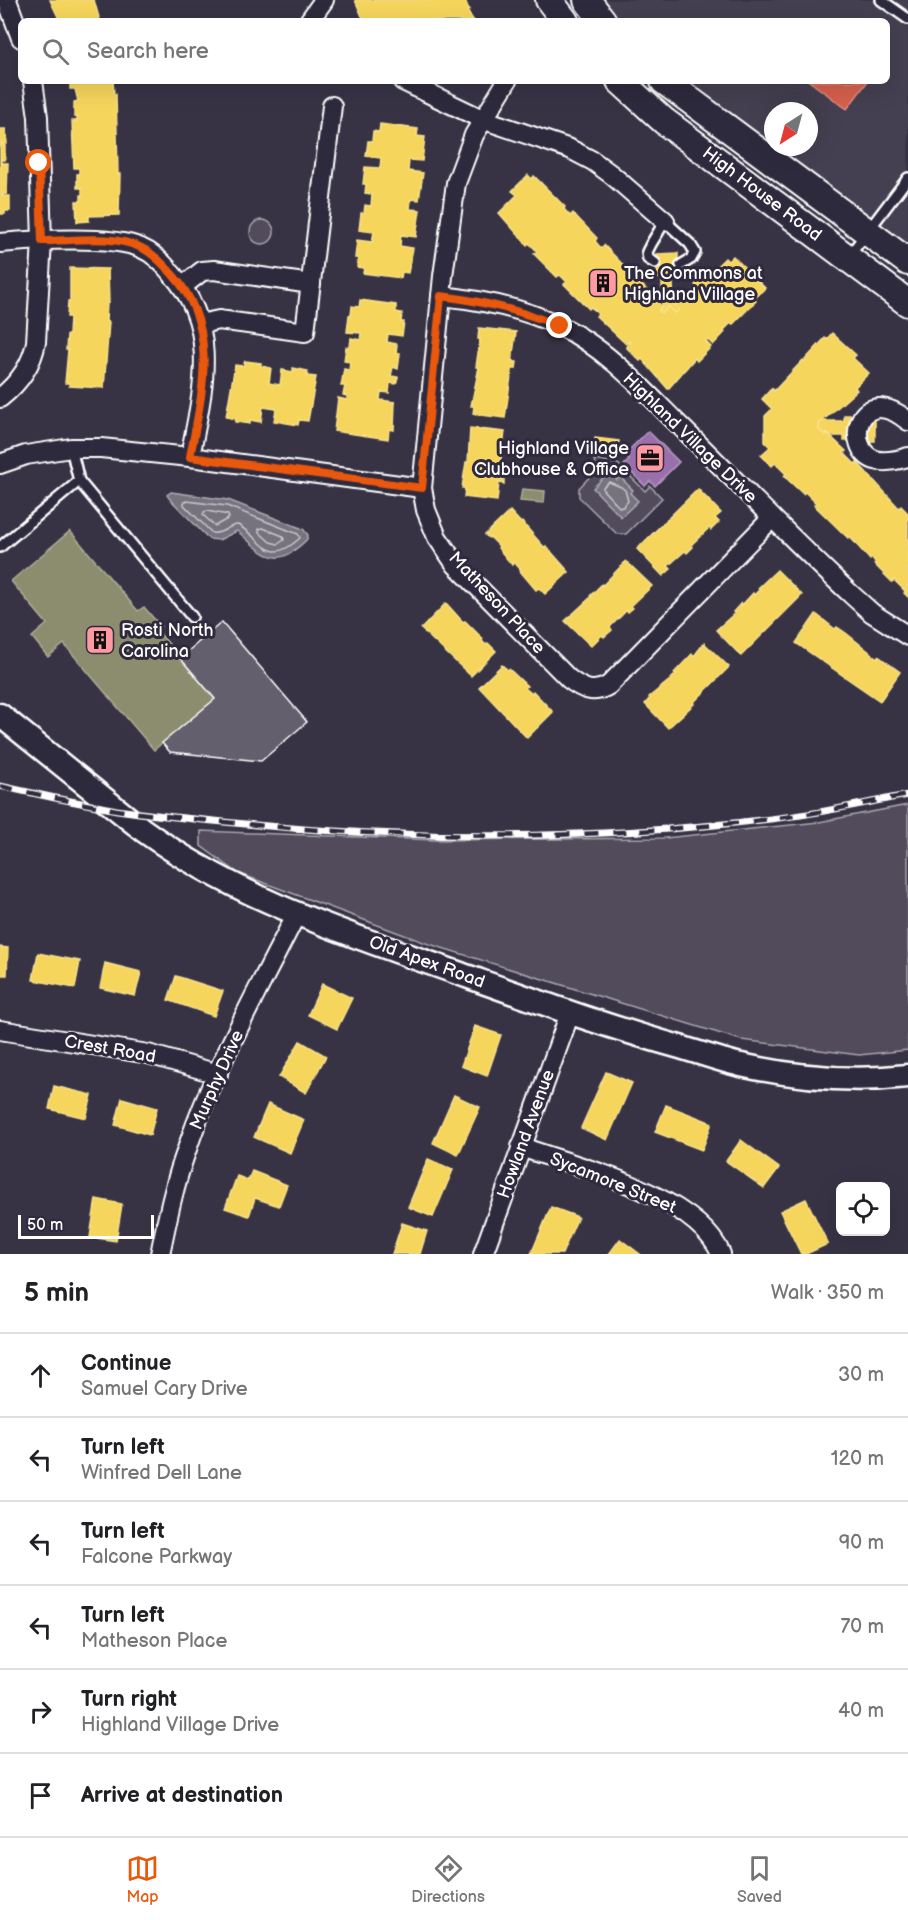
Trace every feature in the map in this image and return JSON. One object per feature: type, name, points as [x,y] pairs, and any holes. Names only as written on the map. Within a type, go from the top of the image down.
[{"type":"main road","points":[[587,0],[601,18]]},
{"type":"main road","name":"High House Road","points":[[623,84],[664,121],[908,303]]},
{"type":"main road","name":"High House Road","points":[[668,84],[908,261]]},
{"type":"street","points":[[7,0],[18,30]]},
{"type":"street","points":[[311,18],[324,0]]},
{"type":"street","points":[[558,15],[581,0]]},
{"type":"street","points":[[0,398],[21,377],[34,355],[42,241],[38,117],[33,84]]},
{"type":"street","points":[[414,84],[482,119],[570,149],[593,161],[665,221]]},
{"type":"street","name":"Matheson Place","points":[[505,84],[482,119],[456,183],[441,296],[422,488],[426,510],[437,537],[456,565],[569,679],[576,685],[592,690],[602,689],[609,685],[772,518]]},
{"type":"street","points":[[200,324],[219,320],[305,332],[332,106]]},
{"type":"street","points":[[0,243],[110,241],[141,248],[165,266],[183,286],[200,324],[205,354],[190,457]]},
{"type":"street","points":[[183,286],[202,271],[214,270],[311,284]]},
{"type":"street","name":"Highland Village Drive","points":[[441,296],[494,304],[525,313],[560,326],[585,341],[637,384],[826,571],[872,613],[908,636]]},
{"type":"street","points":[[908,422],[893,411],[874,408],[866,411],[862,416],[858,434],[863,451],[870,458],[884,461],[908,457]]},
{"type":"street","points":[[0,464],[26,455],[71,447],[101,448],[190,457],[422,488]]},
{"type":"street","name":"Old Apex Road","points":[[0,715],[167,848],[242,890],[296,915],[570,1013],[741,1065],[833,1077],[908,1076]]},
{"type":"street","name":"Murphy Drive","points":[[160,1254],[173,1192],[186,1150],[218,1074],[296,915]]},
{"type":"street","name":"Howland Avenue","points":[[483,1254],[570,1013]]},
{"type":"street","name":"Crest Road","points":[[0,1030],[148,1054],[218,1074]]},
{"type":"street","name":"Sycamore Street","points":[[521,1147],[612,1179],[678,1208],[705,1228],[722,1254]]},
{"type":"lane","points":[[881,0],[908,20]]},
{"type":"lane","points":[[847,258],[908,178]]},
{"type":"lane","points":[[655,263],[648,259],[647,252],[665,221],[690,244],[695,252],[691,259],[681,265]]},
{"type":"lane","points":[[71,447],[79,481],[192,617]]},
{"type":"lane","points":[[0,547],[79,481]]},
{"type":"shaded area","points":[[587,0],[908,0],[908,260],[768,156],[818,156],[818,102],[764,102],[764,153],[671,84],[890,84],[890,18],[601,18]]},
{"type":"shaded area","points":[[262,220],[271,223],[274,232],[271,241],[262,244],[253,241],[250,232],[253,223]]},
{"type":"shaded area","points":[[594,460],[617,463],[645,491],[650,486],[662,498],[626,534],[617,534],[579,497],[579,488],[598,468]]},
{"type":"shaded area","points":[[908,805],[908,1050],[859,1055],[741,1040],[426,943],[238,873],[201,846],[201,831],[435,840],[665,838],[819,822]]},
{"type":"water","points":[[609,472],[617,480],[620,477],[633,490],[630,493],[638,501],[621,517],[593,488]]},
{"type":"water","points":[[171,492],[228,500],[303,529],[308,535],[307,539],[292,552],[276,557],[262,552],[237,531],[219,540],[209,539],[169,498],[167,495]]},
{"type":"building: Homes","points":[[50,0],[94,0],[99,18],[59,18]]},
{"type":"building: Homes","points":[[355,0],[465,0],[469,10],[467,11],[472,18],[363,18]]},
{"type":"building: Homes","points":[[70,84],[113,84],[114,94],[116,94],[118,174],[120,174],[119,215],[89,216],[89,221],[77,222],[76,201],[81,201],[82,188],[77,188],[79,168],[74,168],[72,121],[77,121],[77,117],[74,117],[74,102],[78,101],[75,89],[70,89]]},
{"type":"building: Homes","points":[[380,124],[418,129],[417,136],[425,137],[422,161],[409,160],[408,171],[423,173],[419,200],[411,199],[410,209],[420,210],[416,237],[401,235],[400,246],[413,248],[408,273],[402,272],[401,278],[363,273],[364,268],[357,267],[358,258],[355,258],[357,240],[372,242],[374,232],[359,230],[361,213],[364,213],[365,205],[371,206],[372,194],[365,193],[366,184],[363,184],[365,167],[380,168],[381,158],[366,156],[368,141],[372,141],[373,131],[379,132]]},
{"type":"building: Homes","points":[[0,129],[6,129],[7,144],[2,144],[5,146],[5,160],[1,160],[1,163],[8,163],[7,194],[3,196],[10,196],[10,211],[5,211],[5,214],[0,214]]},
{"type":"building: Homes","name":"The Commons at Highland Village","points":[[528,175],[532,179],[534,176],[565,207],[564,209],[570,216],[573,213],[597,238],[595,241],[601,248],[604,245],[627,269],[625,271],[634,280],[636,278],[662,307],[659,310],[662,313],[669,306],[675,313],[679,310],[674,305],[697,287],[695,285],[707,272],[709,274],[725,258],[728,261],[733,256],[765,288],[754,299],[756,301],[724,330],[725,332],[713,345],[708,340],[706,342],[711,347],[697,361],[695,358],[668,389],[642,359],[640,361],[626,347],[630,342],[626,344],[596,316],[598,314],[591,307],[589,309],[564,284],[567,282],[560,275],[557,277],[534,254],[537,251],[529,243],[527,245],[499,213],[517,195],[512,191]]},
{"type":"building: Homes","points":[[678,253],[678,278],[673,278],[673,284],[674,305],[679,310],[675,313],[669,306],[662,313],[659,310],[662,307],[662,278],[657,278],[657,254]]},
{"type":"building: Homes","points":[[70,268],[108,269],[109,303],[107,303],[106,321],[109,322],[104,388],[69,386],[69,383],[65,383],[70,317],[67,317],[68,301],[70,301]]},
{"type":"building: Homes","points":[[360,300],[396,305],[396,312],[402,313],[401,322],[404,322],[402,336],[388,334],[387,342],[397,344],[396,353],[400,353],[398,369],[393,367],[391,376],[398,377],[396,384],[390,383],[389,393],[381,392],[380,400],[395,402],[394,430],[389,429],[388,439],[334,431],[338,398],[347,400],[347,396],[343,395],[345,386],[341,386],[344,369],[349,370],[350,362],[344,361],[346,347],[350,347],[351,338],[360,340],[361,333],[347,332],[349,315],[351,315],[352,306],[359,307]]},
{"type":"building: Homes","points":[[479,328],[516,332],[512,361],[517,362],[516,369],[512,369],[505,418],[473,414],[474,406],[471,406],[479,367],[476,367],[480,339],[478,339]]},
{"type":"building: Homes","points":[[832,333],[856,355],[853,358],[869,373],[855,387],[857,390],[819,424],[819,429],[825,435],[827,433],[899,508],[901,506],[908,513],[908,597],[894,580],[892,582],[874,564],[876,563],[872,558],[870,560],[849,536],[848,538],[814,505],[816,503],[805,492],[803,494],[784,476],[786,474],[775,463],[772,466],[761,455],[770,447],[765,442],[765,416],[772,409],[762,399],[772,388],[774,391]]},
{"type":"building: Homes","points":[[245,361],[261,363],[261,366],[271,368],[269,383],[280,385],[282,370],[293,372],[293,368],[308,371],[307,376],[316,377],[308,421],[299,420],[298,425],[274,421],[276,409],[263,407],[261,422],[250,420],[250,424],[235,422],[236,419],[226,417],[235,365],[243,366]]},
{"type":"building: Homes","points":[[844,415],[875,415],[875,441],[844,441],[844,436],[830,436],[827,433],[825,435],[819,429],[822,421],[844,421]]},
{"type":"building: Homes","points":[[470,428],[505,432],[500,465],[504,484],[499,483],[497,501],[464,497],[465,488],[462,488],[466,462],[468,462]]},
{"type":"building: Homes","points":[[595,438],[619,441],[617,458],[593,455]]},
{"type":"building: Homes","points":[[698,489],[721,513],[715,518],[719,522],[691,545],[693,547],[687,553],[685,551],[668,566],[671,569],[663,576],[637,549]]},
{"type":"building: Homes","points":[[510,511],[569,572],[545,594],[539,588],[536,590],[514,562],[512,565],[498,548],[499,546],[485,535]]},
{"type":"building: Homes","points":[[626,561],[652,586],[631,606],[633,608],[626,611],[610,627],[612,630],[604,637],[602,635],[591,646],[565,621]]},
{"type":"building: Homes","points":[[777,570],[802,595],[741,656],[716,630]]},
{"type":"building: Homes","points":[[446,603],[483,639],[486,645],[488,643],[496,651],[471,676],[421,629]]},
{"type":"building: Homes","points":[[816,614],[900,672],[880,701],[796,643]]},
{"type":"building: Homes","points":[[704,643],[729,667],[668,728],[645,704],[649,697],[670,680]]},
{"type":"building: Homes","points":[[502,665],[527,686],[525,688],[531,693],[533,691],[553,712],[527,738],[479,687]]},
{"type":"building: Homes","points":[[0,947],[8,948],[7,975],[0,975]]},
{"type":"building: Homes","points":[[38,953],[80,961],[75,988],[33,980]]},
{"type":"building: Homes","points":[[105,963],[141,972],[135,996],[100,988]]},
{"type":"building: Homes","points":[[176,976],[223,991],[214,1016],[168,1000]]},
{"type":"building: Homes","points":[[322,984],[352,998],[337,1029],[308,1015]]},
{"type":"building: Homes","points":[[475,1026],[501,1035],[487,1076],[461,1066]]},
{"type":"building: Homes","points":[[300,1041],[326,1056],[306,1093],[279,1077]]},
{"type":"building: Homes","points":[[606,1072],[632,1083],[607,1140],[581,1128]]},
{"type":"building: Homes","points":[[54,1086],[92,1095],[86,1118],[49,1109]]},
{"type":"building: Homes","points":[[454,1095],[480,1107],[458,1155],[433,1143]]},
{"type":"building: Homes","points":[[122,1098],[157,1108],[150,1135],[115,1125]]},
{"type":"building: Homes","points":[[268,1104],[304,1120],[290,1153],[254,1137]]},
{"type":"building: Homes","points":[[666,1105],[712,1123],[702,1150],[655,1132]]},
{"type":"building: Homes","points":[[741,1140],[779,1168],[764,1188],[726,1161]]},
{"type":"building: Homes","points":[[428,1159],[453,1170],[433,1217],[408,1207]]},
{"type":"building: Homes","points":[[252,1171],[287,1185],[279,1206],[255,1198],[249,1216],[225,1208],[237,1176],[248,1180]]},
{"type":"building: Homes","points":[[96,1199],[122,1204],[116,1241],[90,1237]]},
{"type":"building: Homes","points":[[806,1199],[828,1244],[801,1254],[780,1211]]},
{"type":"building: Homes","points":[[551,1207],[578,1217],[562,1254],[531,1254]]},
{"type":"building: Homes","points":[[402,1223],[427,1231],[420,1254],[392,1254]]},
{"type":"building: Homes","points":[[620,1239],[640,1254],[609,1254]]},
{"type":"building: Shops","points":[[813,84],[866,84],[847,109]]},
{"type":"building: Offices","name":"Highland Village Clubhouse & Office","points":[[648,431],[679,462],[655,486],[650,481],[645,486],[624,465],[629,460],[624,455]]},
{"type":"building: Industry","points":[[522,489],[545,491],[544,503],[520,501]]},
{"type":"building: Industry","name":"Rosti North Carolina","points":[[70,531],[138,611],[144,607],[161,627],[157,630],[215,699],[154,750],[64,644],[48,657],[32,637],[47,624],[11,581]]},
{"type":"building: Other","points":[[222,622],[307,722],[261,761],[170,752],[162,743],[215,699],[180,658]]},
{"type":"railway","points":[[0,786],[117,810],[245,824],[312,830],[516,836],[719,825],[801,815],[908,795]]},
{"type":"place","name":"The Commons at Highland Village","points":[[603,283]]},
{"type":"place","name":"Highland Village Clubhouse & Office","points":[[650,458]]},
{"type":"place","name":"Rosti North Carolina","points":[[100,640]]},
{"type":"route","points":[[39,163],[42,241],[100,240],[120,242],[141,248],[165,266],[183,286],[200,324],[205,354],[190,457],[422,488],[441,296],[494,304],[560,326]]}]
